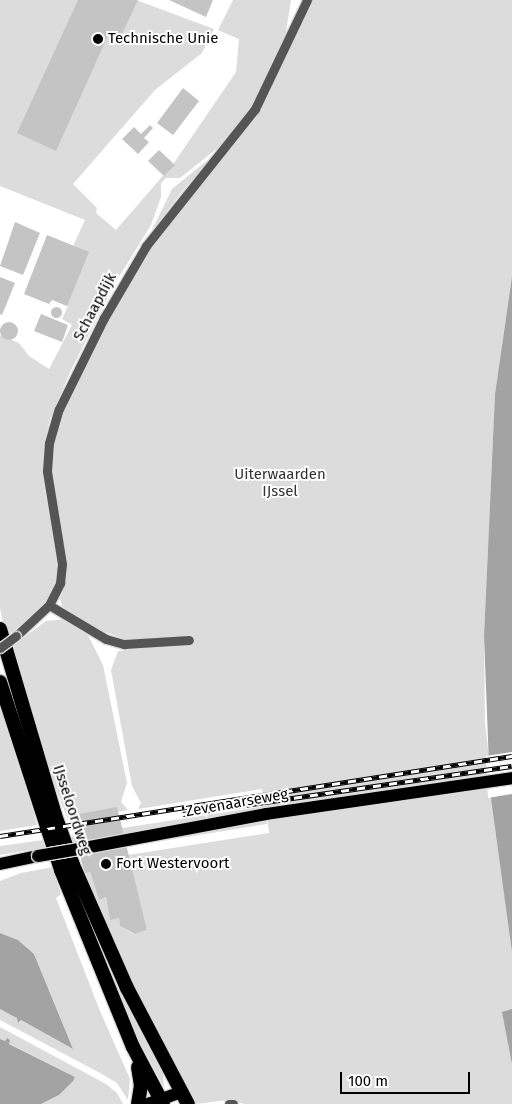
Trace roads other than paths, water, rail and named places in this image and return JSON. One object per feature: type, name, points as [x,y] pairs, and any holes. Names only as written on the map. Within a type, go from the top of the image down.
[{"type":"highway","name":"IJsseloordweg","points":[[0,629],[55,815],[73,865],[126,988],[186,1099]]},
{"type":"highway","name":"IJsseloordweg","points":[[0,682],[61,870],[133,1047],[160,1102]]},
{"type":"highway","points":[[133,1047],[141,1086],[138,1104]]},
{"type":"main road","name":"Zevenaarseweg","points":[[0,864],[266,814],[512,778]]},
{"type":"main road","points":[[160,1102],[186,1099]]},
{"type":"street","name":"Schaapdijk","points":[[0,648],[16,636],[49,605],[60,583],[62,564],[46,471],[49,443],[59,409],[104,318],[146,246],[255,109],[307,0]]},
{"type":"street","points":[[49,605],[106,640],[124,644],[189,640]]},
{"type":"railway","points":[[0,836],[512,756]]},
{"type":"railway","points":[[183,814],[512,766]]},
{"type":"place","name":"Technische Unie","points":[[98,39]]},
{"type":"place","name":"Fort Westervoort","points":[[106,864]]},
{"type":"park label","name":"Uiterwaarden IJssel","points":[[280,482]]}]
